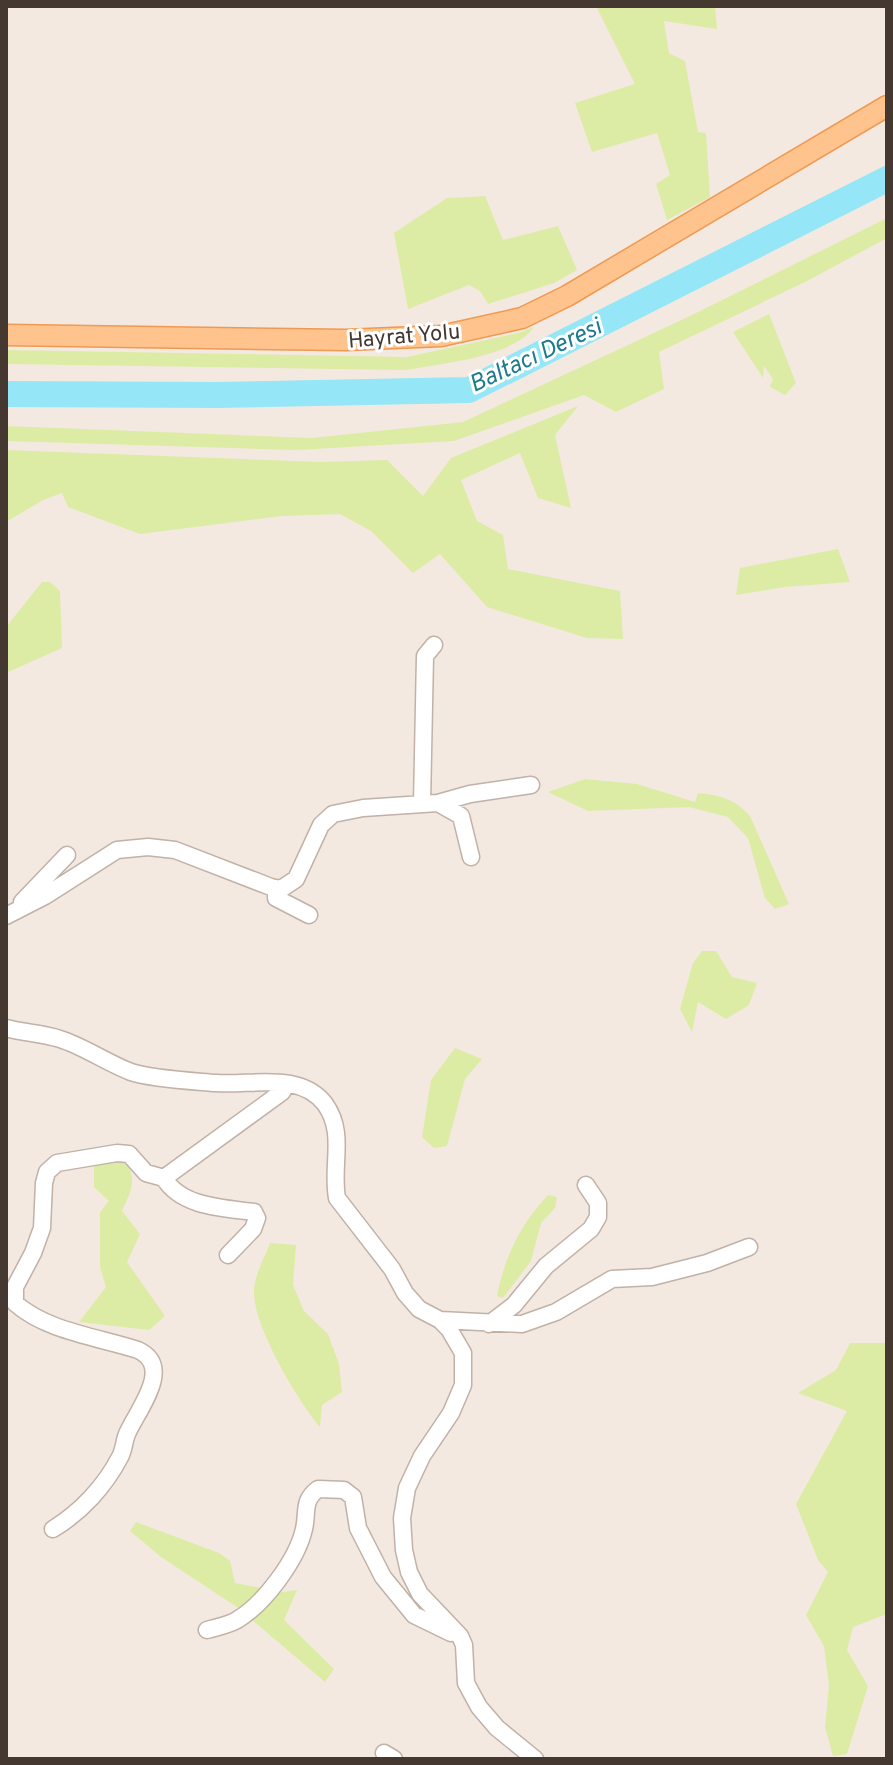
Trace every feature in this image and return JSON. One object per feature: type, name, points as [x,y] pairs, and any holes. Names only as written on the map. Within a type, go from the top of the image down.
[{"type":"main road","name":"Hayrat Yolu","points":[[6,335],[346,340],[441,336],[522,318],[576,291],[887,106]]},
{"type":"street","points":[[430,804],[425,656],[434,645]]},
{"type":"street","points":[[9,914],[45,896],[117,850],[148,847],[175,850],[281,889],[296,879],[321,825],[333,814],[363,808],[430,804],[470,794],[531,785]]},
{"type":"street","points":[[430,804],[461,816],[471,857]]},
{"type":"street","points":[[9,914],[67,855]]},
{"type":"street","points":[[276,888],[276,898],[309,915]]},
{"type":"street","points":[[6,1028],[57,1038],[96,1053],[132,1073],[220,1083],[273,1081],[308,1090],[325,1104],[337,1134],[334,1184],[337,1198],[392,1269],[405,1293],[419,1309],[440,1320],[449,1329],[463,1353],[463,1385],[451,1413],[422,1456],[407,1488],[402,1518],[409,1572],[420,1594],[460,1636],[464,1645],[466,1683],[479,1707],[497,1728],[535,1759]]},
{"type":"street","points":[[164,1178],[282,1092],[286,1085]]},
{"type":"street","points":[[53,1529],[73,1517],[121,1456],[127,1435],[152,1387],[154,1364],[149,1355],[138,1350],[58,1326],[26,1313],[15,1303],[15,1287],[42,1228],[47,1172],[57,1163],[117,1153],[129,1154],[146,1173],[164,1178],[173,1191],[183,1197],[218,1207],[254,1212],[257,1218],[253,1229],[228,1255]]},
{"type":"street","points":[[489,1324],[514,1305],[546,1266],[591,1229],[598,1217],[598,1203],[586,1185]]},
{"type":"street","points":[[440,1320],[522,1324],[556,1312],[612,1279],[652,1277],[707,1263],[749,1247]]},
{"type":"street","points":[[207,1630],[236,1621],[261,1601],[287,1566],[304,1529],[305,1506],[318,1489],[344,1490],[353,1497],[358,1528],[383,1577],[414,1615],[460,1636]]},
{"type":"green space","points":[[596,6],[715,6],[717,29],[664,21],[669,53],[685,61],[698,132],[706,133],[710,197],[667,220],[656,184],[670,175],[657,133],[592,152],[575,103],[635,84]]},
{"type":"green space","points":[[485,196],[503,240],[558,226],[577,270],[554,283],[488,304],[480,291],[469,285],[408,309],[394,233],[447,198]]},
{"type":"green space","points":[[887,218],[887,238],[807,281],[659,352],[664,389],[616,412],[584,395],[454,441],[296,450],[6,441],[6,426],[312,438],[463,422],[690,316]]},
{"type":"green space","points":[[769,314],[796,383],[785,395],[770,387],[773,379],[764,366],[763,378],[733,332]]},
{"type":"green space","points":[[534,327],[510,346],[493,352],[406,370],[6,364],[6,350],[407,357]]},
{"type":"green space","points":[[578,406],[555,435],[571,508],[538,498],[520,453],[461,480],[477,521],[503,535],[508,569],[620,591],[623,639],[587,638],[487,607],[440,554],[413,573],[371,531],[340,514],[282,516],[140,534],[68,507],[62,493],[43,500],[6,522],[6,450],[321,462],[387,460],[423,496],[451,458]]},
{"type":"green space","points":[[838,549],[850,582],[736,595],[740,568]]},
{"type":"green space","points":[[42,582],[50,582],[60,591],[62,648],[6,673],[6,627]]},
{"type":"green space","points":[[585,779],[637,784],[695,802],[698,793],[733,802],[750,816],[789,904],[775,909],[765,898],[748,838],[728,817],[689,807],[588,811],[548,792]]},
{"type":"green space","points":[[702,951],[716,951],[732,977],[757,983],[749,1005],[726,1019],[698,1002],[692,1032],[680,1009],[693,963]]},
{"type":"green space","points":[[455,1048],[482,1059],[465,1079],[447,1146],[434,1148],[422,1137],[431,1080]]},
{"type":"green space","points":[[111,1159],[123,1159],[131,1172],[130,1191],[122,1211],[140,1234],[127,1262],[165,1316],[149,1330],[79,1322],[106,1287],[100,1267],[100,1212],[109,1201],[94,1187],[94,1166]]},
{"type":"green space","points":[[548,1195],[557,1197],[555,1208],[541,1223],[531,1261],[503,1298],[497,1296],[515,1242]]},
{"type":"green space","points":[[270,1243],[296,1245],[293,1285],[304,1311],[328,1334],[339,1364],[342,1392],[322,1405],[320,1427],[278,1362],[256,1306],[256,1279]]},
{"type":"green space","points":[[850,1343],[887,1343],[887,1614],[853,1627],[847,1650],[868,1686],[847,1754],[833,1756],[825,1727],[829,1685],[824,1646],[806,1615],[828,1572],[818,1560],[796,1504],[847,1411],[798,1393],[836,1370]]},
{"type":"green space","points":[[136,1522],[219,1553],[230,1561],[235,1583],[283,1592],[297,1590],[284,1620],[334,1669],[325,1682],[237,1607],[161,1557],[130,1531]]},
{"type":"waterway","name":"Baltacı Deresi","points":[[6,394],[217,395],[469,390],[887,179]]}]
